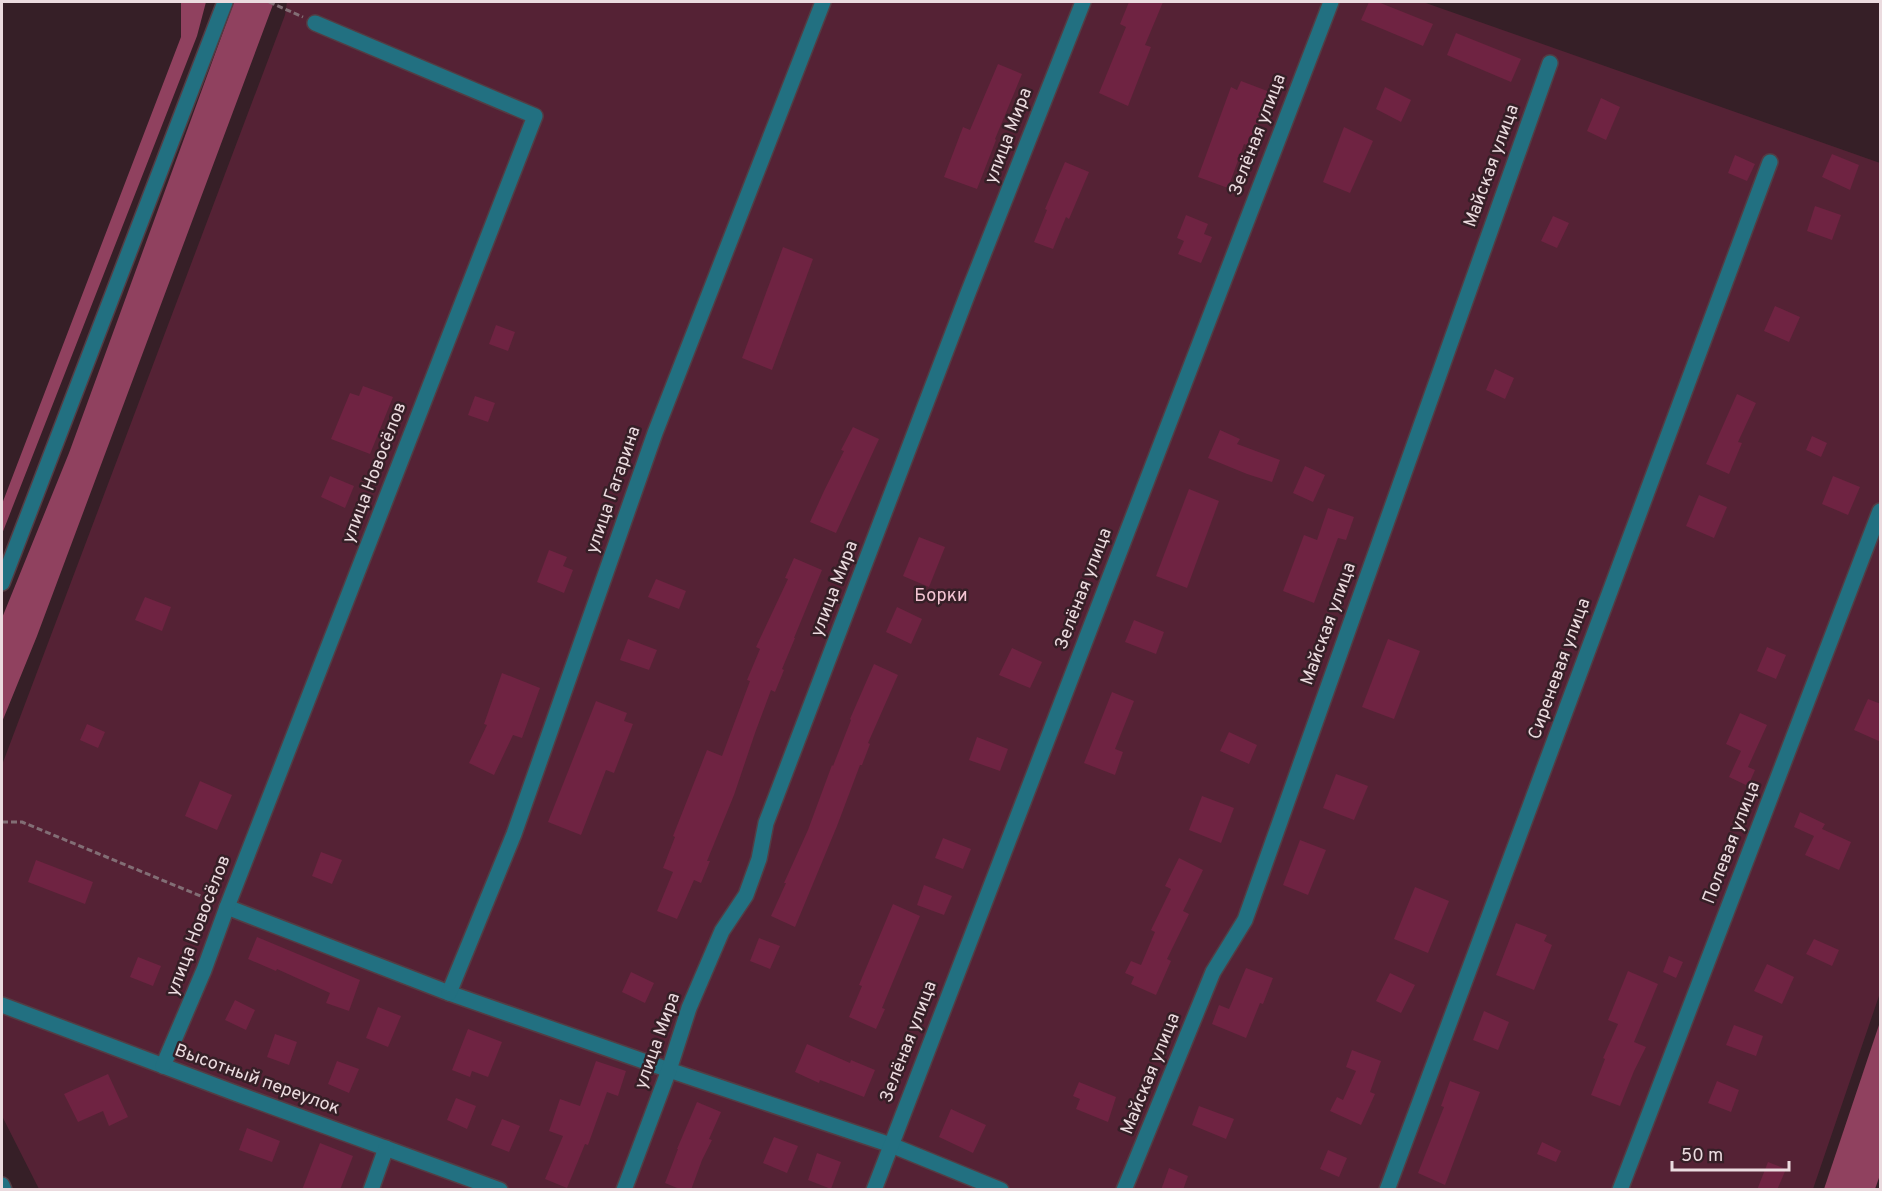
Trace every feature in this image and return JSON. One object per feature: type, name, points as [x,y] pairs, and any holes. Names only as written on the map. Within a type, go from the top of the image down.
[{"type":"street","points":[[2,583],[225,2]]},
{"type":"street","name":"улица Гагарина","points":[[449,993],[514,834],[655,433],[823,2]]},
{"type":"street","name":"улица Мира","points":[[624,1190],[669,1070],[689,1008],[722,931],[746,895],[759,859],[766,823],[960,315],[1083,2]]},
{"type":"street","name":"Зелёная улица","points":[[874,1190],[1330,2]]},
{"type":"street","name":"улица Новосёлов","points":[[163,1066],[204,970],[535,116],[315,23]]},
{"type":"street","name":"Майская улица","points":[[1124,1190],[1213,972],[1245,920],[1550,63]]},
{"type":"street","name":"Сиреневая улица","points":[[1387,1190],[1770,162]]},
{"type":"street","name":"Полевая улица","points":[[1620,1190],[1881,511]]},
{"type":"street","points":[[227,907],[449,993],[891,1145],[1001,1190]]},
{"type":"street","name":"Высотный переулок","points":[[2,1005],[235,1094],[500,1190]]},
{"type":"street","points":[[371,1190],[386,1148]]},
{"type":"street","points":[[2,1185],[4,1190]]},
{"type":"path","points":[[269,2],[315,23]]},
{"type":"path","points":[[2,822],[22,822],[227,907]]},
{"type":"green space","name":"Борки","points":[[287,2],[1423,2],[1880,163],[1880,993],[1813,1189],[39,1189],[2,1116],[2,765],[285,15]]},
{"type":"shaded area","points":[[181,2],[206,2],[197,36],[2,534],[2,504],[181,37]]},
{"type":"shaded area","points":[[234,2],[274,2],[37,636],[2,722],[2,618],[69,453]]},
{"type":"shaded area","points":[[1880,1022],[1880,1175],[1875,1189],[1824,1189]]},
{"type":"building","points":[[1129,2],[1163,2],[1145,45],[1151,47],[1128,106],[1099,93],[1126,27],[1120,24]]},
{"type":"building","points":[[1369,2],[1378,2],[1433,24],[1423,46],[1361,20]]},
{"type":"building","points":[[1456,33],[1521,59],[1511,82],[1447,55]]},
{"type":"building","points":[[998,64],[1022,74],[977,189],[944,177],[963,127],[970,130]]},
{"type":"building","points":[[1241,81],[1270,92],[1249,146],[1244,144],[1228,188],[1198,177],[1231,87],[1237,90]]},
{"type":"building","points":[[1385,87],[1411,100],[1401,122],[1376,109]]},
{"type":"building","points":[[1601,98],[1620,107],[1606,140],[1587,131]]},
{"type":"building","points":[[1344,127],[1373,141],[1350,193],[1323,182]]},
{"type":"building","points":[[1832,154],[1859,165],[1850,190],[1822,177]]},
{"type":"building","points":[[1735,155],[1755,164],[1747,181],[1728,173]]},
{"type":"building","points":[[1065,162],[1089,172],[1053,249],[1034,242]]},
{"type":"building","points":[[1815,206],[1841,215],[1832,240],[1807,231]]},
{"type":"building","points":[[1186,215],[1208,224],[1204,234],[1212,237],[1201,263],[1178,254],[1184,241],[1177,238]]},
{"type":"building","points":[[1553,216],[1569,223],[1557,248],[1541,241]]},
{"type":"building","points":[[783,247],[813,259],[772,370],[742,358]]},
{"type":"building","points":[[1775,306],[1800,317],[1789,342],[1764,331]]},
{"type":"building","points":[[496,325],[515,332],[508,351],[489,344]]},
{"type":"building","points":[[1495,369],[1514,378],[1505,399],[1486,390]]},
{"type":"building","points":[[363,386],[393,397],[370,454],[331,439],[350,393],[359,396]]},
{"type":"building","points":[[1737,394],[1756,403],[1738,442],[1742,443],[1729,474],[1706,464]]},
{"type":"building","points":[[475,396],[495,403],[488,422],[468,415]]},
{"type":"building","points":[[853,427],[879,439],[836,533],[810,522]]},
{"type":"building","points":[[1220,430],[1240,439],[1237,444],[1280,460],[1272,482],[1208,458]]},
{"type":"building","points":[[1812,436],[1827,443],[1821,457],[1806,450]]},
{"type":"building","points":[[1305,466],[1325,475],[1313,502],[1293,493]]},
{"type":"building","points":[[330,476],[354,486],[345,508],[321,497]]},
{"type":"building","points":[[1833,476],[1860,487],[1848,515],[1822,504]]},
{"type":"building","points":[[1189,489],[1219,501],[1187,588],[1156,576]]},
{"type":"building","points":[[1699,495],[1727,507],[1714,538],[1686,526]]},
{"type":"building","points":[[1328,508],[1354,517],[1346,540],[1338,538],[1314,603],[1283,591],[1304,535],[1317,540]]},
{"type":"building","points":[[919,537],[945,547],[929,587],[903,576]]},
{"type":"building","points":[[549,550],[567,557],[563,566],[573,570],[564,593],[537,582]]},
{"type":"building","points":[[794,558],[822,570],[775,692],[771,690],[734,795],[707,861],[710,861],[701,883],[694,880],[677,919],[657,911],[673,872],[663,868],[675,837],[673,836],[707,750],[722,756],[750,681],[747,680],[760,649],[756,647],[788,579],[785,578]]},
{"type":"building","points":[[656,579],[686,591],[679,609],[648,597]]},
{"type":"building","points":[[145,597],[171,607],[162,631],[135,620]]},
{"type":"building","points":[[897,607],[922,619],[911,644],[886,632]]},
{"type":"building","points":[[1134,620],[1164,632],[1156,654],[1125,642]]},
{"type":"building","points":[[628,639],[657,650],[649,670],[620,660]]},
{"type":"building","points":[[1388,639],[1420,651],[1394,719],[1362,707]]},
{"type":"building","points":[[1767,647],[1786,655],[1776,679],[1757,671]]},
{"type":"building","points":[[1012,648],[1042,662],[1030,688],[999,675]]},
{"type":"building","points":[[874,664],[898,675],[868,743],[870,744],[862,765],[860,765],[795,927],[771,916]]},
{"type":"building","points":[[502,673],[540,688],[522,738],[513,735],[494,775],[469,763],[487,725],[484,724]]},
{"type":"building","points":[[1112,692],[1134,701],[1115,749],[1123,752],[1115,775],[1084,763]]},
{"type":"building","points":[[1868,699],[1881,704],[1881,742],[1854,730]]},
{"type":"building","points":[[596,701],[627,713],[624,721],[633,724],[614,773],[606,770],[581,835],[548,822]]},
{"type":"building","points":[[1740,713],[1767,725],[1748,767],[1755,770],[1748,786],[1729,777],[1741,751],[1726,744]]},
{"type":"building","points":[[87,724],[105,732],[98,748],[80,740]]},
{"type":"building","points":[[1229,732],[1257,745],[1249,764],[1220,751]]},
{"type":"building","points":[[977,737],[1008,749],[1000,771],[969,760]]},
{"type":"building","points":[[1336,774],[1368,786],[1354,820],[1323,808]]},
{"type":"building","points":[[200,781],[232,795],[217,830],[185,816]]},
{"type":"building","points":[[1202,796],[1234,808],[1221,843],[1189,830]]},
{"type":"building","points":[[1800,812],[1825,824],[1822,829],[1851,842],[1839,870],[1805,855],[1814,836],[1794,827]]},
{"type":"building","points":[[943,838],[971,849],[963,869],[935,858]]},
{"type":"building","points":[[1300,840],[1326,850],[1308,895],[1283,885]]},
{"type":"building","points":[[321,852],[342,860],[332,884],[312,876]]},
{"type":"building","points":[[1179,858],[1203,870],[1183,911],[1189,914],[1167,959],[1171,961],[1156,995],[1131,984],[1134,977],[1125,973],[1131,961],[1141,965],[1155,932],[1151,930],[1171,889],[1165,886]]},
{"type":"building","points":[[36,860],[93,882],[85,904],[28,882]]},
{"type":"building","points":[[924,885],[952,896],[944,915],[917,905]]},
{"type":"building","points":[[1415,887],[1449,901],[1428,953],[1394,939]]},
{"type":"building","points":[[893,904],[920,916],[882,1008],[885,1009],[876,1029],[849,1017],[862,986],[859,985]]},
{"type":"building","points":[[1516,923],[1547,935],[1544,941],[1552,945],[1534,990],[1496,975]]},
{"type":"building","points":[[257,937],[360,980],[349,1011],[326,1003],[330,993],[277,969],[276,971],[248,959]]},
{"type":"building","points":[[759,938],[780,946],[770,969],[750,961]]},
{"type":"building","points":[[1814,939],[1839,950],[1832,966],[1806,954]]},
{"type":"building","points":[[1669,956],[1683,962],[1676,978],[1663,972]]},
{"type":"building","points":[[138,957],[161,966],[153,986],[130,977]]},
{"type":"building","points":[[1767,964],[1794,977],[1782,1004],[1754,991]]},
{"type":"building","points":[[1246,968],[1273,978],[1246,1038],[1212,1024],[1219,1005],[1229,1009]]},
{"type":"building","points":[[1628,971],[1658,984],[1634,1042],[1646,1047],[1620,1106],[1591,1095],[1605,1059],[1603,1058],[1618,1024],[1608,1020]]},
{"type":"building","points":[[631,972],[654,983],[645,1003],[622,992]]},
{"type":"building","points":[[1390,973],[1415,985],[1401,1013],[1376,1001]]},
{"type":"building","points":[[235,1000],[255,1010],[246,1030],[225,1020]]},
{"type":"building","points":[[378,1007],[401,1016],[388,1047],[366,1038]]},
{"type":"building","points":[[1484,1011],[1509,1022],[1498,1050],[1473,1040]]},
{"type":"building","points":[[1734,1025],[1763,1036],[1756,1056],[1726,1045]]},
{"type":"building","points":[[468,1029],[502,1042],[488,1077],[472,1071],[470,1077],[452,1070]]},
{"type":"building","points":[[275,1034],[297,1042],[289,1065],[267,1057]]},
{"type":"building","points":[[807,1044],[850,1063],[851,1060],[875,1070],[864,1097],[820,1080],[819,1083],[795,1072]]},
{"type":"building","points":[[1352,1050],[1381,1061],[1370,1092],[1375,1094],[1361,1125],[1330,1111],[1337,1097],[1343,1100],[1356,1071],[1346,1067]]},
{"type":"building","points":[[337,1061],[359,1069],[349,1093],[328,1084]]},
{"type":"building","points":[[596,1061],[626,1071],[618,1096],[607,1092],[588,1145],[585,1144],[567,1188],[545,1179],[563,1136],[549,1131],[560,1099],[580,1106]]},
{"type":"building","points":[[108,1074],[128,1117],[109,1126],[103,1111],[78,1122],[64,1094]]},
{"type":"building","points":[[1450,1081],[1480,1092],[1445,1185],[1418,1173],[1444,1107],[1441,1106]]},
{"type":"building","points":[[1717,1081],[1739,1090],[1731,1112],[1708,1103]]},
{"type":"building","points":[[1079,1082],[1116,1097],[1108,1122],[1076,1109],[1080,1099],[1073,1096]]},
{"type":"building","points":[[456,1098],[476,1106],[467,1129],[447,1120]]},
{"type":"building","points":[[697,1102],[721,1112],[691,1190],[682,1190],[665,1183]]},
{"type":"building","points":[[1199,1106],[1234,1119],[1226,1139],[1192,1125]]},
{"type":"building","points":[[951,1109],[986,1125],[973,1153],[939,1137]]},
{"type":"building","points":[[502,1119],[520,1126],[509,1152],[491,1145]]},
{"type":"building","points":[[247,1128],[280,1141],[272,1162],[239,1150]]},
{"type":"building","points":[[774,1137],[798,1146],[787,1173],[763,1163]]},
{"type":"building","points":[[1542,1142],[1561,1151],[1556,1162],[1537,1154]]},
{"type":"building","points":[[320,1143],[353,1156],[340,1190],[302,1190]]},
{"type":"building","points":[[1328,1150],[1347,1158],[1339,1177],[1320,1169]]},
{"type":"building","points":[[817,1153],[841,1162],[831,1189],[808,1180]]},
{"type":"building","points":[[1768,1162],[1786,1169],[1777,1190],[1757,1190]]},
{"type":"building","points":[[1169,1168],[1188,1176],[1183,1190],[1161,1190]]}]
